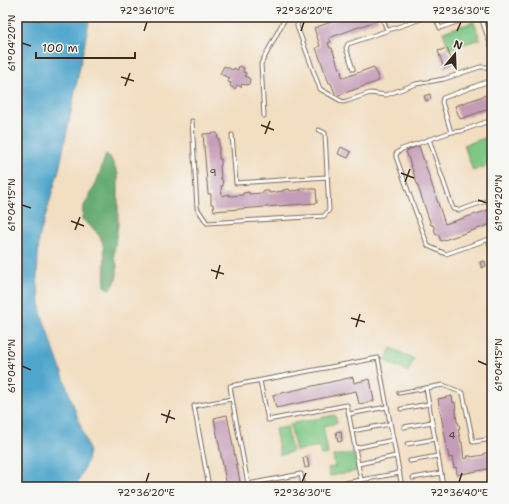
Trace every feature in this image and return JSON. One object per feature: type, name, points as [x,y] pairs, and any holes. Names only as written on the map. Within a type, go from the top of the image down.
[{"type":"lane","points":[[264,116],[261,64],[283,22],[288,17]]},
{"type":"lane","points":[[299,17],[297,26],[320,88],[343,102],[370,94],[386,95],[416,84],[444,80],[480,67],[492,67]]},
{"type":"lane","points":[[382,17],[387,30]]},
{"type":"lane","points":[[353,69],[346,48],[348,44],[427,17]]},
{"type":"lane","points":[[435,17],[440,28],[471,17]]},
{"type":"lane","points":[[492,17],[482,20],[492,49]]},
{"type":"lane","points":[[451,132],[442,102],[443,98],[492,80]]},
{"type":"lane","points":[[492,120],[402,149],[396,154],[427,245],[446,254],[490,239],[492,251]]},
{"type":"lane","points":[[192,121],[197,208],[207,223],[324,216],[329,210],[324,133],[319,130]]},
{"type":"lane","points":[[232,136],[236,183],[327,177]]},
{"type":"lane","points":[[429,140],[453,209],[460,210],[492,200]]},
{"type":"lane","points":[[303,487],[301,474],[248,484],[230,386],[378,358],[402,487]]},
{"type":"lane","points":[[260,380],[268,420],[347,405],[361,480]]},
{"type":"lane","points":[[399,393],[443,385],[463,393],[473,442],[492,439]]},
{"type":"lane","points":[[426,388],[443,484],[441,487]]},
{"type":"lane","points":[[209,487],[194,406],[232,399]]},
{"type":"lane","points":[[401,409],[429,404]]},
{"type":"lane","points":[[348,414],[387,407]]},
{"type":"lane","points":[[404,427],[432,422]]},
{"type":"lane","points":[[352,431],[390,424]]},
{"type":"lane","points":[[407,444],[435,439]]},
{"type":"lane","points":[[355,448],[393,440]]},
{"type":"lane","points":[[358,464],[396,456]]},
{"type":"lane","points":[[410,461],[438,456]]},
{"type":"lane","points":[[325,487],[400,473]]},
{"type":"lane","points":[[413,478],[441,473]]},
{"type":"green space","points":[[474,22],[480,39],[449,49],[443,32]]},
{"type":"green space","points":[[491,136],[492,164],[473,171],[464,145]]},
{"type":"green space","points":[[106,154],[110,157],[118,174],[118,224],[114,251],[114,258],[117,265],[117,276],[114,285],[109,289],[105,287],[105,255],[102,242],[92,227],[82,219],[83,208],[97,181]]},
{"type":"green space","points":[[391,348],[414,359],[408,372],[385,361]]},
{"type":"green space","points":[[335,415],[337,423],[323,426],[328,454],[321,455],[319,446],[296,451],[290,424]]},
{"type":"green space","points":[[287,427],[292,452],[280,455],[275,429]]},
{"type":"green space","points":[[353,453],[357,471],[330,476],[328,468],[335,467],[333,456]]},
{"type":"water","points":[[17,17],[90,17],[60,166],[39,238],[37,277],[41,313],[89,450],[87,461],[76,487],[17,487]]},
{"type":"building","points":[[345,17],[377,17],[378,20],[329,38],[331,42],[328,43],[330,48],[332,48],[343,78],[374,67],[379,81],[336,96],[331,83],[329,83],[316,48],[320,46],[314,28]]},
{"type":"building","points":[[444,17],[460,17],[446,22]]},
{"type":"building","points":[[447,48],[451,58],[455,57],[457,63],[444,68],[438,51]]},
{"type":"building","points":[[224,66],[233,70],[234,68],[238,70],[239,66],[244,68],[243,72],[246,73],[245,76],[250,79],[249,84],[242,84],[241,87],[237,85],[235,89],[230,86],[231,83],[228,82],[230,78],[220,74]]},
{"type":"building","points":[[492,93],[492,108],[460,119],[455,106]]},
{"type":"building","points":[[430,94],[431,99],[426,101],[424,96]]},
{"type":"building","points":[[217,133],[219,139],[219,159],[221,159],[220,166],[223,186],[221,186],[222,196],[229,194],[229,196],[243,195],[243,193],[249,192],[249,194],[269,191],[269,193],[289,189],[290,191],[308,188],[316,189],[317,203],[214,211],[213,204],[211,204],[211,194],[208,194],[203,134]]},
{"type":"building","points":[[419,146],[445,224],[492,209],[492,224],[441,241],[438,234],[436,235],[433,225],[431,225],[406,151]]},
{"type":"building","points":[[341,147],[351,152],[348,158],[338,154]]},
{"type":"building","points":[[485,261],[486,266],[482,268],[480,262]]},
{"type":"building","points":[[353,377],[354,383],[370,379],[374,401],[359,404],[356,391],[276,408],[273,395]]},
{"type":"building","points":[[452,396],[453,403],[455,402],[457,422],[460,428],[458,429],[462,442],[464,459],[468,458],[467,456],[471,457],[484,455],[484,453],[490,452],[490,454],[492,453],[492,468],[457,475],[452,457],[449,458],[438,399]]},
{"type":"building","points":[[227,415],[241,487],[227,487],[214,418]]},
{"type":"building","points":[[341,431],[342,441],[338,442],[336,432]]},
{"type":"building","points":[[307,457],[309,467],[305,468],[303,458]]}]
